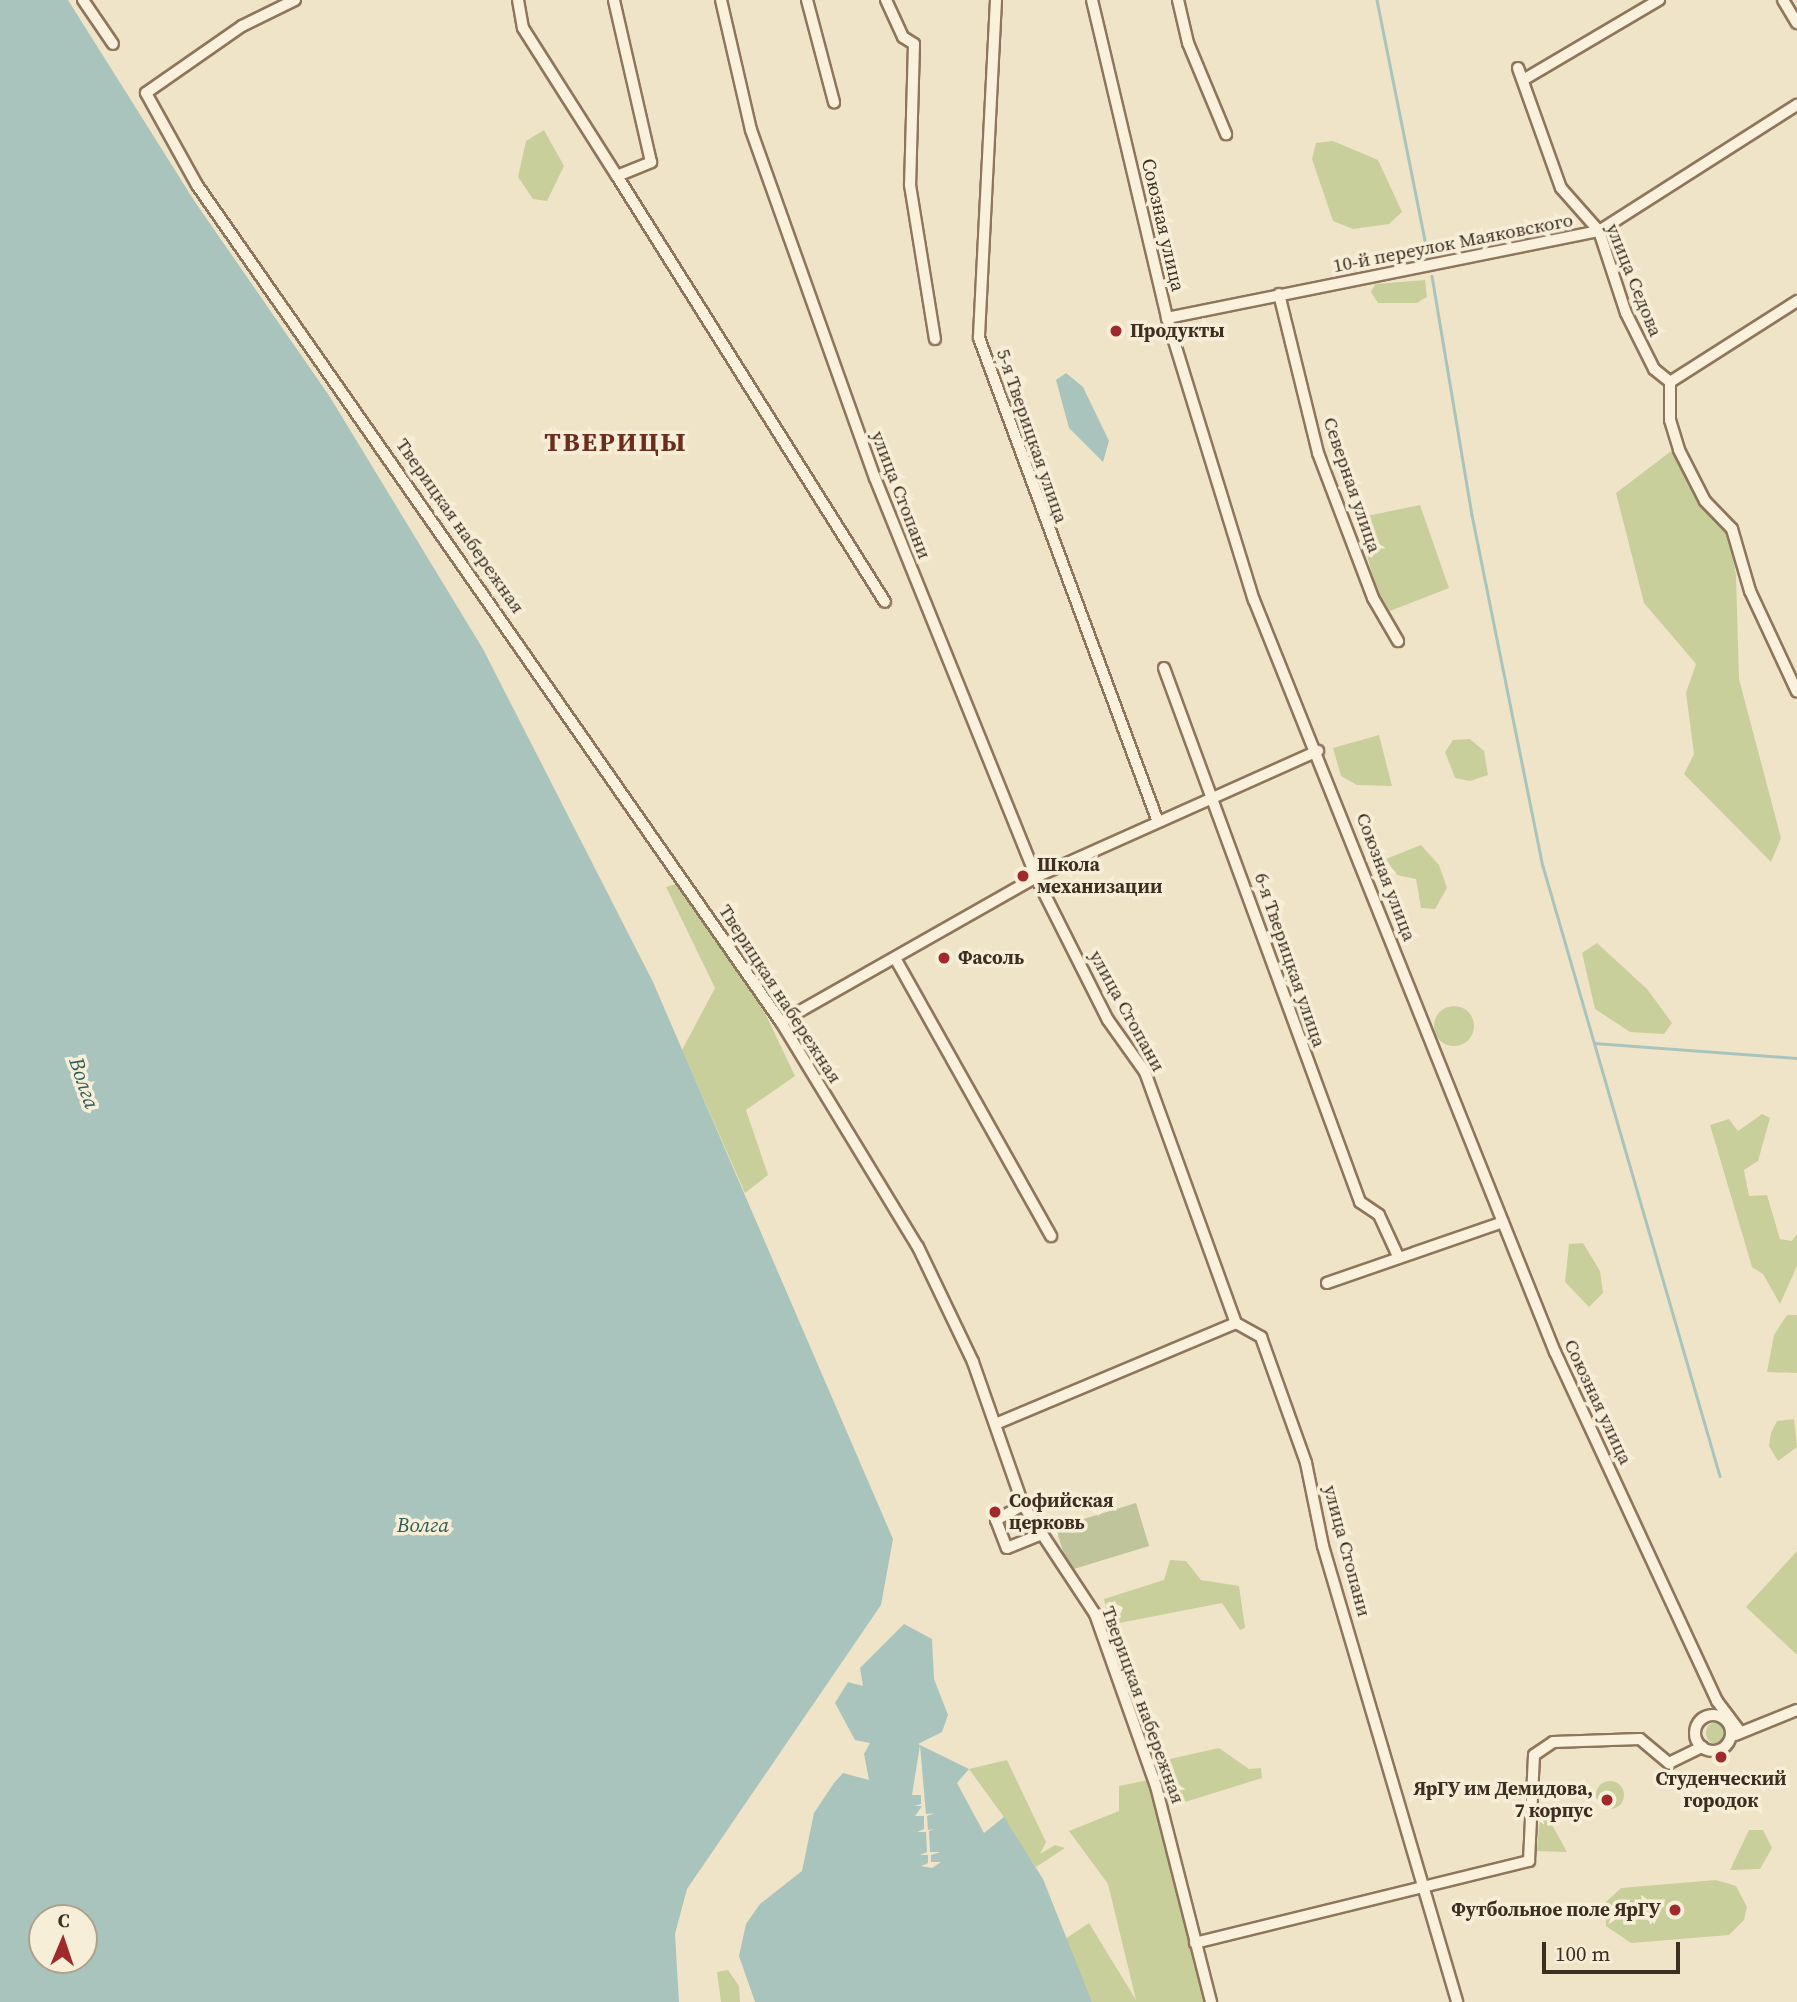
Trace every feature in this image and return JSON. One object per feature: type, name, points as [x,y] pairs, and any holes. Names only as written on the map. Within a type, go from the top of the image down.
[{"type":"street","points":[[83,0],[113,44]]},
{"type":"street","name":"Тверицкая набережная","points":[[295,0],[242,26],[146,93],[197,185],[781,1022],[918,1247],[998,1423],[1023,1505],[1095,1614],[1156,1786],[1211,2002]]},
{"type":"street","points":[[518,0],[523,28],[885,602]]},
{"type":"street","points":[[614,0],[651,162],[617,176]]},
{"type":"street","name":"улица Стопани","points":[[721,0],[751,130],[840,381],[1036,877],[1108,1020],[1144,1072],[1236,1323],[1261,1338],[1306,1463],[1323,1546],[1384,1740],[1422,1892],[1457,2002]]},
{"type":"street","points":[[807,0],[834,102]]},
{"type":"street","points":[[886,0],[903,37],[914,44],[910,186],[935,339]]},
{"type":"street","name":"5-я Тверицкая улица","points":[[996,0],[979,338],[1158,822]]},
{"type":"street","name":"Союзная улица","points":[[1092,0],[1167,318],[1254,600],[1318,751],[1555,1352],[1735,1735]]},
{"type":"street","points":[[1178,0],[1188,43],[1226,134]]},
{"type":"street","points":[[1523,80],[1659,0]]},
{"type":"street","points":[[1783,0],[1797,23]]},
{"type":"street","name":"улица Седова","points":[[1518,68],[1561,188],[1599,231],[1626,313],[1654,369],[1670,382]]},
{"type":"street","name":"10-й переулок Маяковского","points":[[1167,318],[1599,231],[1797,105]]},
{"type":"street","name":"Северная улица","points":[[1279,294],[1318,453],[1373,598],[1398,641]]},
{"type":"street","points":[[1797,301],[1670,382],[1670,420],[1679,450],[1705,501],[1732,529],[1750,591],[1797,692]]},
{"type":"street","name":"6-я Тверицкая улица","points":[[1164,668],[1360,1202],[1379,1215],[1397,1254]]},
{"type":"street","points":[[781,1022],[1036,877],[1318,751]]},
{"type":"street","points":[[895,958],[1051,1236]]},
{"type":"street","points":[[1327,1283],[1397,1254],[1503,1222]]},
{"type":"street","points":[[998,1423],[1236,1323]]},
{"type":"street","points":[[1023,1505],[996,1520],[1007,1548],[1042,1534]]},
{"type":"street","points":[[1195,1943],[1422,1892],[1529,1861],[1534,1755],[1553,1742],[1640,1739],[1669,1763],[1702,1747],[1719,1750],[1735,1735],[1797,1710]]},
{"type":"street","points":[[1702,1747],[1695,1731],[1701,1720],[1712,1715],[1728,1721]]},
{"type":"green space","points":[[544,130],[564,166],[547,201],[533,199],[518,177],[526,141]]},
{"type":"green space","points":[[1333,141],[1378,160],[1402,212],[1389,224],[1353,229],[1333,221],[1312,159],[1316,143]]},
{"type":"green space","points":[[1425,280],[1427,297],[1417,303],[1378,303],[1371,292],[1375,284]]},
{"type":"green space","points":[[1674,449],[1699,502],[1728,530],[1736,575],[1739,679],[1781,838],[1771,862],[1684,774],[1694,754],[1686,693],[1696,664],[1644,603],[1616,493]]},
{"type":"green space","points":[[1420,505],[1449,588],[1390,611],[1377,592],[1357,518]]},
{"type":"green space","points":[[1379,735],[1392,786],[1357,785],[1341,776],[1333,748]]},
{"type":"green space","points":[[1470,739],[1484,751],[1488,775],[1470,781],[1455,778],[1445,752],[1453,740]]},
{"type":"green space","points":[[1421,845],[1439,865],[1447,888],[1435,909],[1421,908],[1416,879],[1397,875],[1386,859]]},
{"type":"green space","points":[[679,883],[766,1015],[795,1076],[746,1110],[768,1175],[745,1193],[682,1050],[715,988],[666,887]]},
{"type":"green space","points":[[1597,943],[1647,989],[1672,1023],[1664,1034],[1630,1032],[1595,1009],[1582,953]]},
{"type":"green space","points":[[1454,1006],[1462,1007],[1468,1012],[1473,1018],[1473,1034],[1468,1040],[1462,1045],[1454,1046],[1446,1045],[1440,1040],[1435,1034],[1434,1026],[1435,1018],[1440,1012],[1446,1007]]},
{"type":"green space","points":[[1762,1114],[1770,1118],[1758,1161],[1744,1170],[1749,1196],[1767,1195],[1780,1239],[1792,1241],[1797,1234],[1797,1266],[1780,1304],[1763,1274],[1752,1267],[1710,1125],[1729,1119],[1738,1131]]},
{"type":"green space","points":[[1583,1243],[1600,1271],[1603,1293],[1589,1307],[1565,1282],[1569,1244]]},
{"type":"green space","points":[[1787,1315],[1797,1315],[1797,1373],[1767,1372],[1774,1335]]},
{"type":"green space","points":[[1794,1419],[1797,1447],[1778,1461],[1769,1446],[1771,1433],[1777,1421]]},
{"type":"green space","points":[[1136,1503],[1149,1546],[1069,1571],[1056,1528]]},
{"type":"green space","points":[[1797,1551],[1797,1654],[1796,1654],[1746,1607]]},
{"type":"green space","points":[[1170,1560],[1186,1561],[1201,1580],[1239,1586],[1245,1628],[1240,1630],[1222,1603],[1109,1625],[1104,1599],[1164,1580]]},
{"type":"green space","points":[[1718,1721],[1726,1725],[1730,1733],[1726,1741],[1718,1745],[1710,1741],[1706,1733],[1710,1725]]},
{"type":"green space","points":[[1219,1748],[1249,1769],[1261,1768],[1262,1778],[1166,1808],[1152,1763]]},
{"type":"green space","points":[[1007,1760],[1046,1842],[1040,1854],[1055,1845],[1065,1848],[1036,1867],[969,1769]]},
{"type":"green space","points":[[1148,1780],[1207,2002],[1092,2002],[1062,1941],[1089,1923],[1136,2000],[1108,1884],[1069,1831],[1119,1811],[1119,1786]]},
{"type":"green space","points":[[1610,1781],[1620,1785],[1624,1795],[1620,1805],[1610,1809],[1600,1805],[1596,1795],[1600,1785]]},
{"type":"green space","points":[[1541,1805],[1567,1852],[1537,1851]]},
{"type":"green space","points":[[1749,1830],[1763,1830],[1772,1848],[1760,1869],[1730,1870]]},
{"type":"green space","name":"Футбольное поле ЯрГУ","points":[[1716,1880],[1736,1886],[1747,1907],[1744,1920],[1729,1935],[1631,1943],[1606,1926],[1606,1902],[1621,1888]]},
{"type":"green space","points":[[728,1970],[739,1986],[740,2002],[721,2002],[717,1972]]},
{"type":"water","name":"Волга","points":[[0,0],[68,0],[195,202],[330,397],[483,649],[653,982],[893,1539],[881,1605],[687,1889],[675,1934],[679,2002],[0,2002]]},
{"type":"water","points":[[1066,373],[1083,387],[1109,441],[1103,462],[1069,428],[1056,380]]},
{"type":"water","points":[[904,1624],[932,1639],[934,1679],[948,1715],[942,1732],[918,1744],[969,1769],[1004,1817],[1043,1879],[1092,2002],[755,2002],[739,1956],[746,1924],[760,1904],[802,1871],[814,1813],[834,1783],[843,1773],[869,1780],[864,1754],[870,1743],[855,1740],[835,1703],[848,1682],[863,1686],[860,1668]]},
{"type":"pier","points":[[920,1745],[926,1814],[935,1813],[927,1816],[928,1830],[935,1829],[929,1831],[930,1852],[940,1852],[931,1855],[931,1862],[941,1862],[932,1868],[921,1866],[928,1863],[928,1855],[920,1855],[927,1852],[926,1832],[917,1832],[924,1829],[924,1816],[915,1816],[922,1806],[914,1806],[921,1804],[921,1795],[912,1795]]},
{"type":"pier","points":[[969,1769],[1004,1817],[984,1833],[957,1783]]},
{"type":"waterway","points":[[1377,0],[1429,260]]},
{"type":"waterway","points":[[1432,276],[1472,515],[1543,866],[1720,1476]]},
{"type":"waterway","points":[[1594,1043],[1797,1058]]},
{"type":"place","name":"Продукты","points":[[1116,331]]},
{"type":"place","name":"Школа механизации","points":[[1023,876]]},
{"type":"place","name":"Фасоль","points":[[944,958]]},
{"type":"place","name":"Софийская церковь","points":[[995,1512]]},
{"type":"place","name":"Студенческий городок","points":[[1721,1757]]},
{"type":"place","name":"ЯрГУ им Демидова, 7 корпус","points":[[1607,1800]]},
{"type":"place","name":"Футбольное поле ЯрГУ","points":[[1675,1910]]},
{"type":"district","name":"ТВЕРИЦЫ","points":[[616,443]]}]
